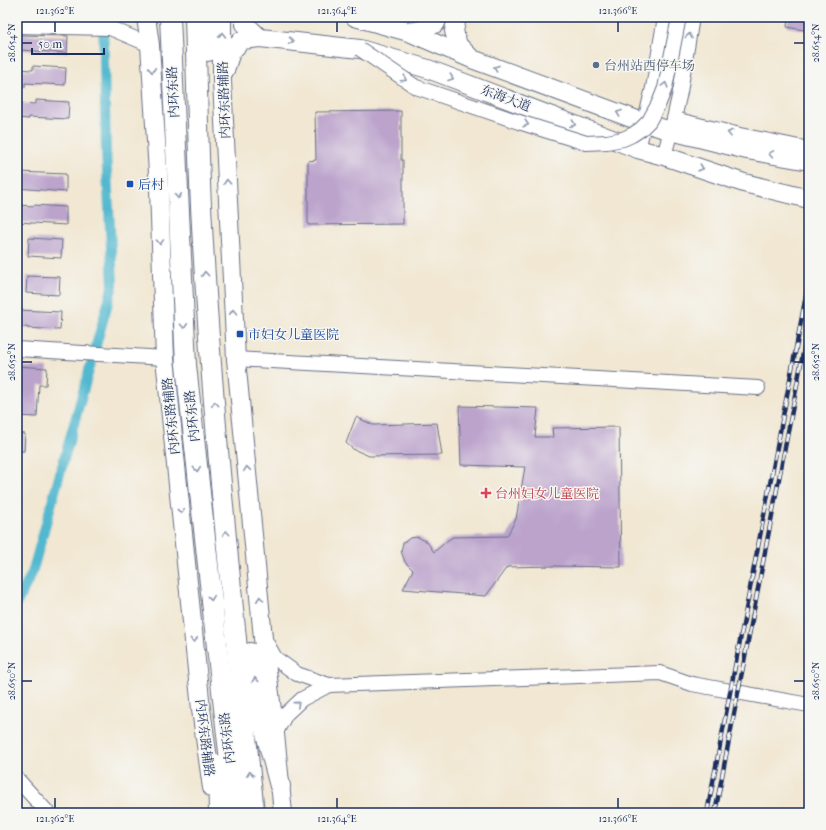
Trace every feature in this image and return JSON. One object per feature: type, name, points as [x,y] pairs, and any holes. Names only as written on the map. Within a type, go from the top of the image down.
[{"type":"highway","points":[[157,17],[177,166]]},
{"type":"highway","name":"内环东路","points":[[170,17],[186,365],[216,647],[236,813]]},
{"type":"highway","name":"内环东路","points":[[195,17],[201,205],[211,360],[228,560],[254,813]]},
{"type":"highway","points":[[201,205],[207,115],[209,17]]},
{"type":"highway","points":[[228,560],[243,605],[259,707],[280,786]]},
{"type":"highway","points":[[216,647],[215,708],[220,785],[219,813]]},
{"type":"main road","name":"内环东路辅路","points":[[146,17],[150,45],[165,358],[201,709],[215,813]]},
{"type":"main road","name":"内环东路辅路","points":[[222,17],[222,80],[236,359],[263,638],[275,734]]},
{"type":"main road","points":[[246,17],[245,24],[260,38]]},
{"type":"main road","name":"东海大道","points":[[355,17],[409,32],[472,59],[645,122],[672,125],[747,150],[809,161]]},
{"type":"main road","points":[[409,32],[425,29],[436,23],[438,17]]},
{"type":"main road","points":[[457,17],[454,31],[458,45],[472,59]]},
{"type":"main road","name":"东海大道","points":[[222,80],[231,52],[242,40],[260,38],[360,49],[428,69],[638,149],[744,182],[809,199]]},
{"type":"main road","points":[[275,734],[283,813]]},
{"type":"street","points":[[638,149],[653,88],[665,17]]},
{"type":"street","points":[[360,49],[416,87],[586,143],[607,142],[623,139],[641,129],[649,121],[660,103],[665,88],[679,17]]},
{"type":"street","points":[[664,156],[672,125],[692,17]]},
{"type":"street","points":[[17,26],[110,28],[150,45]]},
{"type":"street","points":[[672,125],[740,135],[809,149]]},
{"type":"street","points":[[17,349],[165,358]]},
{"type":"street","points":[[236,359],[758,388]]},
{"type":"street","points":[[263,638],[275,658],[297,674],[329,686],[660,673],[692,684],[809,705]]},
{"type":"street","points":[[275,734],[286,714],[302,699],[329,686]]},
{"type":"street","points":[[17,780],[48,813]]},
{"type":"building","points":[[788,17],[809,17],[809,31],[787,27]]},
{"type":"building","points":[[20,35],[68,36],[67,53],[19,50]]},
{"type":"building","points":[[33,66],[66,68],[65,85],[25,83],[25,87],[17,86],[17,69],[33,70]]},
{"type":"building","points":[[36,100],[69,102],[68,119],[29,117],[29,119],[17,118],[17,103],[36,104]]},
{"type":"building","points":[[401,111],[403,224],[308,225],[308,161],[316,160],[315,112]]},
{"type":"building","points":[[17,172],[66,174],[66,192],[17,188]]},
{"type":"building","points":[[17,205],[66,207],[66,225],[17,222]]},
{"type":"building","points":[[29,238],[62,240],[61,258],[28,256]]},
{"type":"building","points":[[27,276],[60,277],[59,295],[26,293]]},
{"type":"building","points":[[17,310],[61,312],[60,330],[17,327]]},
{"type":"building","points":[[17,366],[47,368],[46,385],[39,385],[37,417],[17,416]]},
{"type":"building","points":[[459,406],[538,408],[535,437],[553,437],[552,428],[619,427],[621,567],[507,567],[486,596],[403,589],[413,570],[405,562],[401,551],[403,543],[410,538],[418,537],[427,542],[434,552],[453,537],[507,536],[516,519],[525,467],[461,465]]},
{"type":"building","points":[[356,417],[373,425],[437,423],[442,455],[369,456],[353,449],[346,443]]},
{"type":"building","points":[[17,433],[25,434],[24,451],[17,451]]},
{"type":"waterway","points":[[17,603],[32,573],[113,285],[106,152],[103,17]]},
{"type":"railway","points":[[707,813],[809,280]]},
{"type":"railway","points":[[715,813],[809,322]]},
{"type":"place","name":"台州站西停车场","points":[[596,65]]},
{"type":"place","name":"后村","points":[[130,184]]},
{"type":"place","name":"市妇女儿童医院","points":[[240,334]]},
{"type":"place","name":"台州妇女儿童医院","points":[[486,493]]}]
